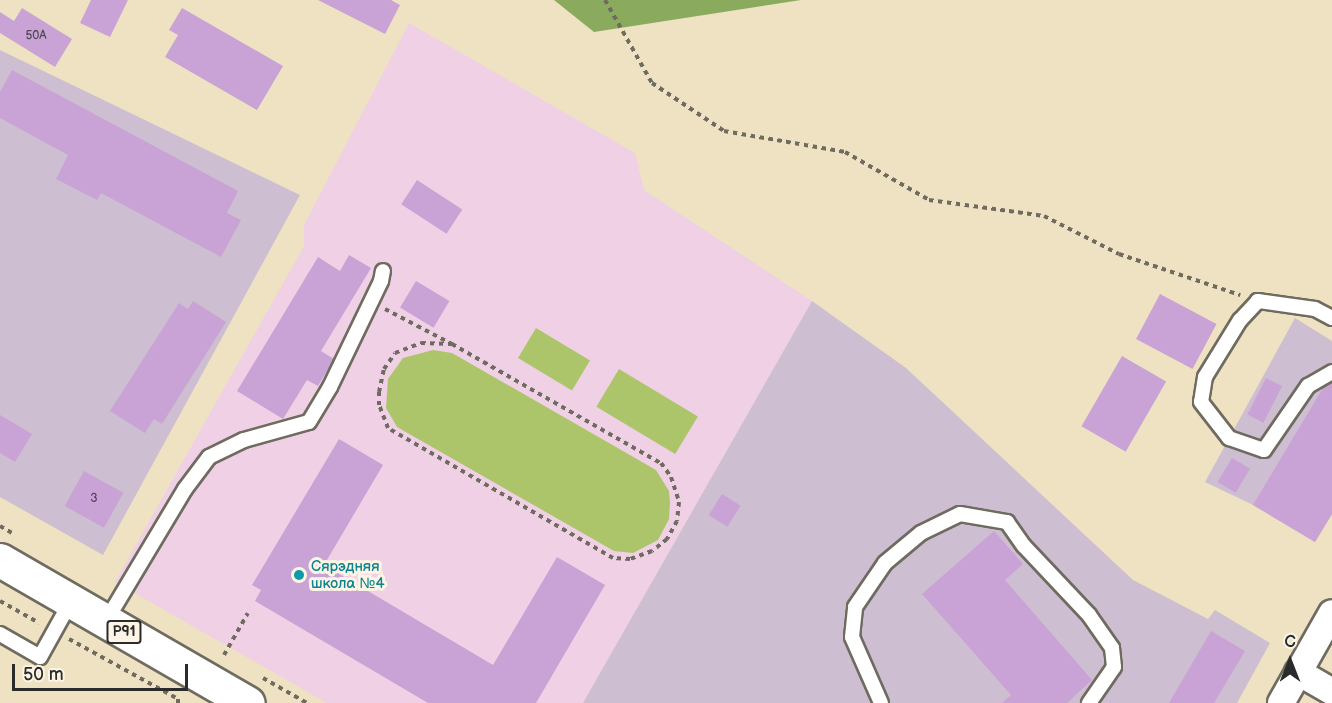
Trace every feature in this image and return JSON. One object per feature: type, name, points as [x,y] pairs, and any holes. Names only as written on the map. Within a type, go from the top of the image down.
[{"type":"main road","name":"Р91","points":[[0,560],[248,703]]},
{"type":"street","points":[[1281,703],[1332,613]]},
{"type":"street","points":[[1298,672],[1332,692]]},
{"type":"lane","points":[[106,621],[184,489],[209,457],[244,440],[309,422],[330,387],[371,302],[383,271]]},
{"type":"lane","points":[[1332,318],[1315,309],[1258,301],[1240,320],[1206,378],[1201,402],[1229,438],[1264,450],[1308,386],[1332,372]]},
{"type":"lane","points":[[881,703],[852,638],[855,607],[885,563],[921,533],[960,514],[1007,522],[1024,546],[1089,615],[1112,648],[1114,667],[1089,703]]},
{"type":"lane","points":[[0,634],[40,657],[71,601]]},
{"type":"path","points":[[605,0],[652,83],[724,131],[845,152],[928,200],[1044,216],[1119,254],[1258,301]]},
{"type":"path","points":[[371,302],[452,344],[661,463],[672,477],[679,502],[677,520],[667,539],[652,551],[630,559],[613,558],[387,428],[379,405],[379,392],[384,369],[395,353],[421,343],[452,344]]},
{"type":"path","points":[[0,601],[178,699],[178,703]]},
{"type":"path","points":[[224,655],[248,613]]},
{"type":"shaded area","points":[[409,23],[635,153],[644,190],[812,301],[583,703],[327,703],[115,582],[304,246],[304,225]]},
{"type":"shaded area","points":[[0,50],[300,195],[103,555],[0,497]]},
{"type":"shaded area","points":[[812,301],[906,368],[1133,580],[1208,619],[1215,610],[1270,643],[1237,703],[583,703]]},
{"type":"shaded area","points":[[1295,318],[1332,341],[1332,514],[1315,542],[1253,505],[1205,482]]},
{"type":"green space","points":[[554,0],[801,0],[594,32]]},
{"type":"green space","points":[[536,328],[590,360],[572,390],[518,358]]},
{"type":"green space","points":[[433,350],[452,353],[656,470],[669,491],[670,502],[669,519],[658,540],[633,553],[614,551],[397,427],[386,408],[388,379],[403,358]]},
{"type":"green space","points":[[619,369],[698,416],[675,454],[596,407]]},
{"type":"building","points":[[91,0],[128,0],[110,37],[80,23]]},
{"type":"building","points":[[318,0],[391,0],[400,5],[385,34]]},
{"type":"building","points":[[22,8],[72,39],[55,67],[0,33],[0,12],[14,21]]},
{"type":"building","points":[[182,8],[283,66],[257,110],[165,57],[178,35],[169,30]]},
{"type":"building","points":[[12,70],[238,191],[227,213],[241,220],[221,257],[101,193],[97,200],[56,179],[68,155],[0,118],[0,92]]},
{"type":"building","points":[[417,180],[462,209],[446,234],[401,204]]},
{"type":"building","points":[[349,255],[371,268],[321,351],[334,359],[318,386],[307,380],[283,419],[237,391],[318,257],[340,271]]},
{"type":"building","points":[[416,281],[449,301],[433,328],[400,308]]},
{"type":"building","points":[[1160,294],[1217,324],[1193,369],[1136,339]]},
{"type":"building","points":[[193,301],[226,322],[162,424],[154,419],[145,433],[110,411],[179,303],[188,309]]},
{"type":"building","points":[[1122,356],[1166,382],[1126,452],[1082,426]]},
{"type":"building","points":[[1266,378],[1282,386],[1263,423],[1247,415]]},
{"type":"building","points":[[1329,378],[1332,380],[1332,514],[1315,542],[1253,505]]},
{"type":"building","points":[[0,415],[32,434],[15,462],[0,453]]},
{"type":"building","name":"Сярэдняя школа №4","points":[[339,439],[383,465],[324,565],[493,665],[557,557],[605,585],[536,703],[428,703],[255,601],[261,590],[252,585]]},
{"type":"building","points":[[1232,458],[1250,469],[1236,493],[1218,482]]},
{"type":"building","points":[[84,471],[123,493],[104,528],[65,506]]},
{"type":"building","points":[[722,494],[741,506],[727,527],[709,515]]},
{"type":"building","points":[[994,531],[1023,564],[1005,580],[1092,680],[1067,703],[1002,703],[1011,695],[922,594]]},
{"type":"building","points":[[1211,631],[1245,651],[1214,703],[1169,703]]},
{"type":"place","name":"Сярэдняя школа №4","points":[[299,575]]}]
